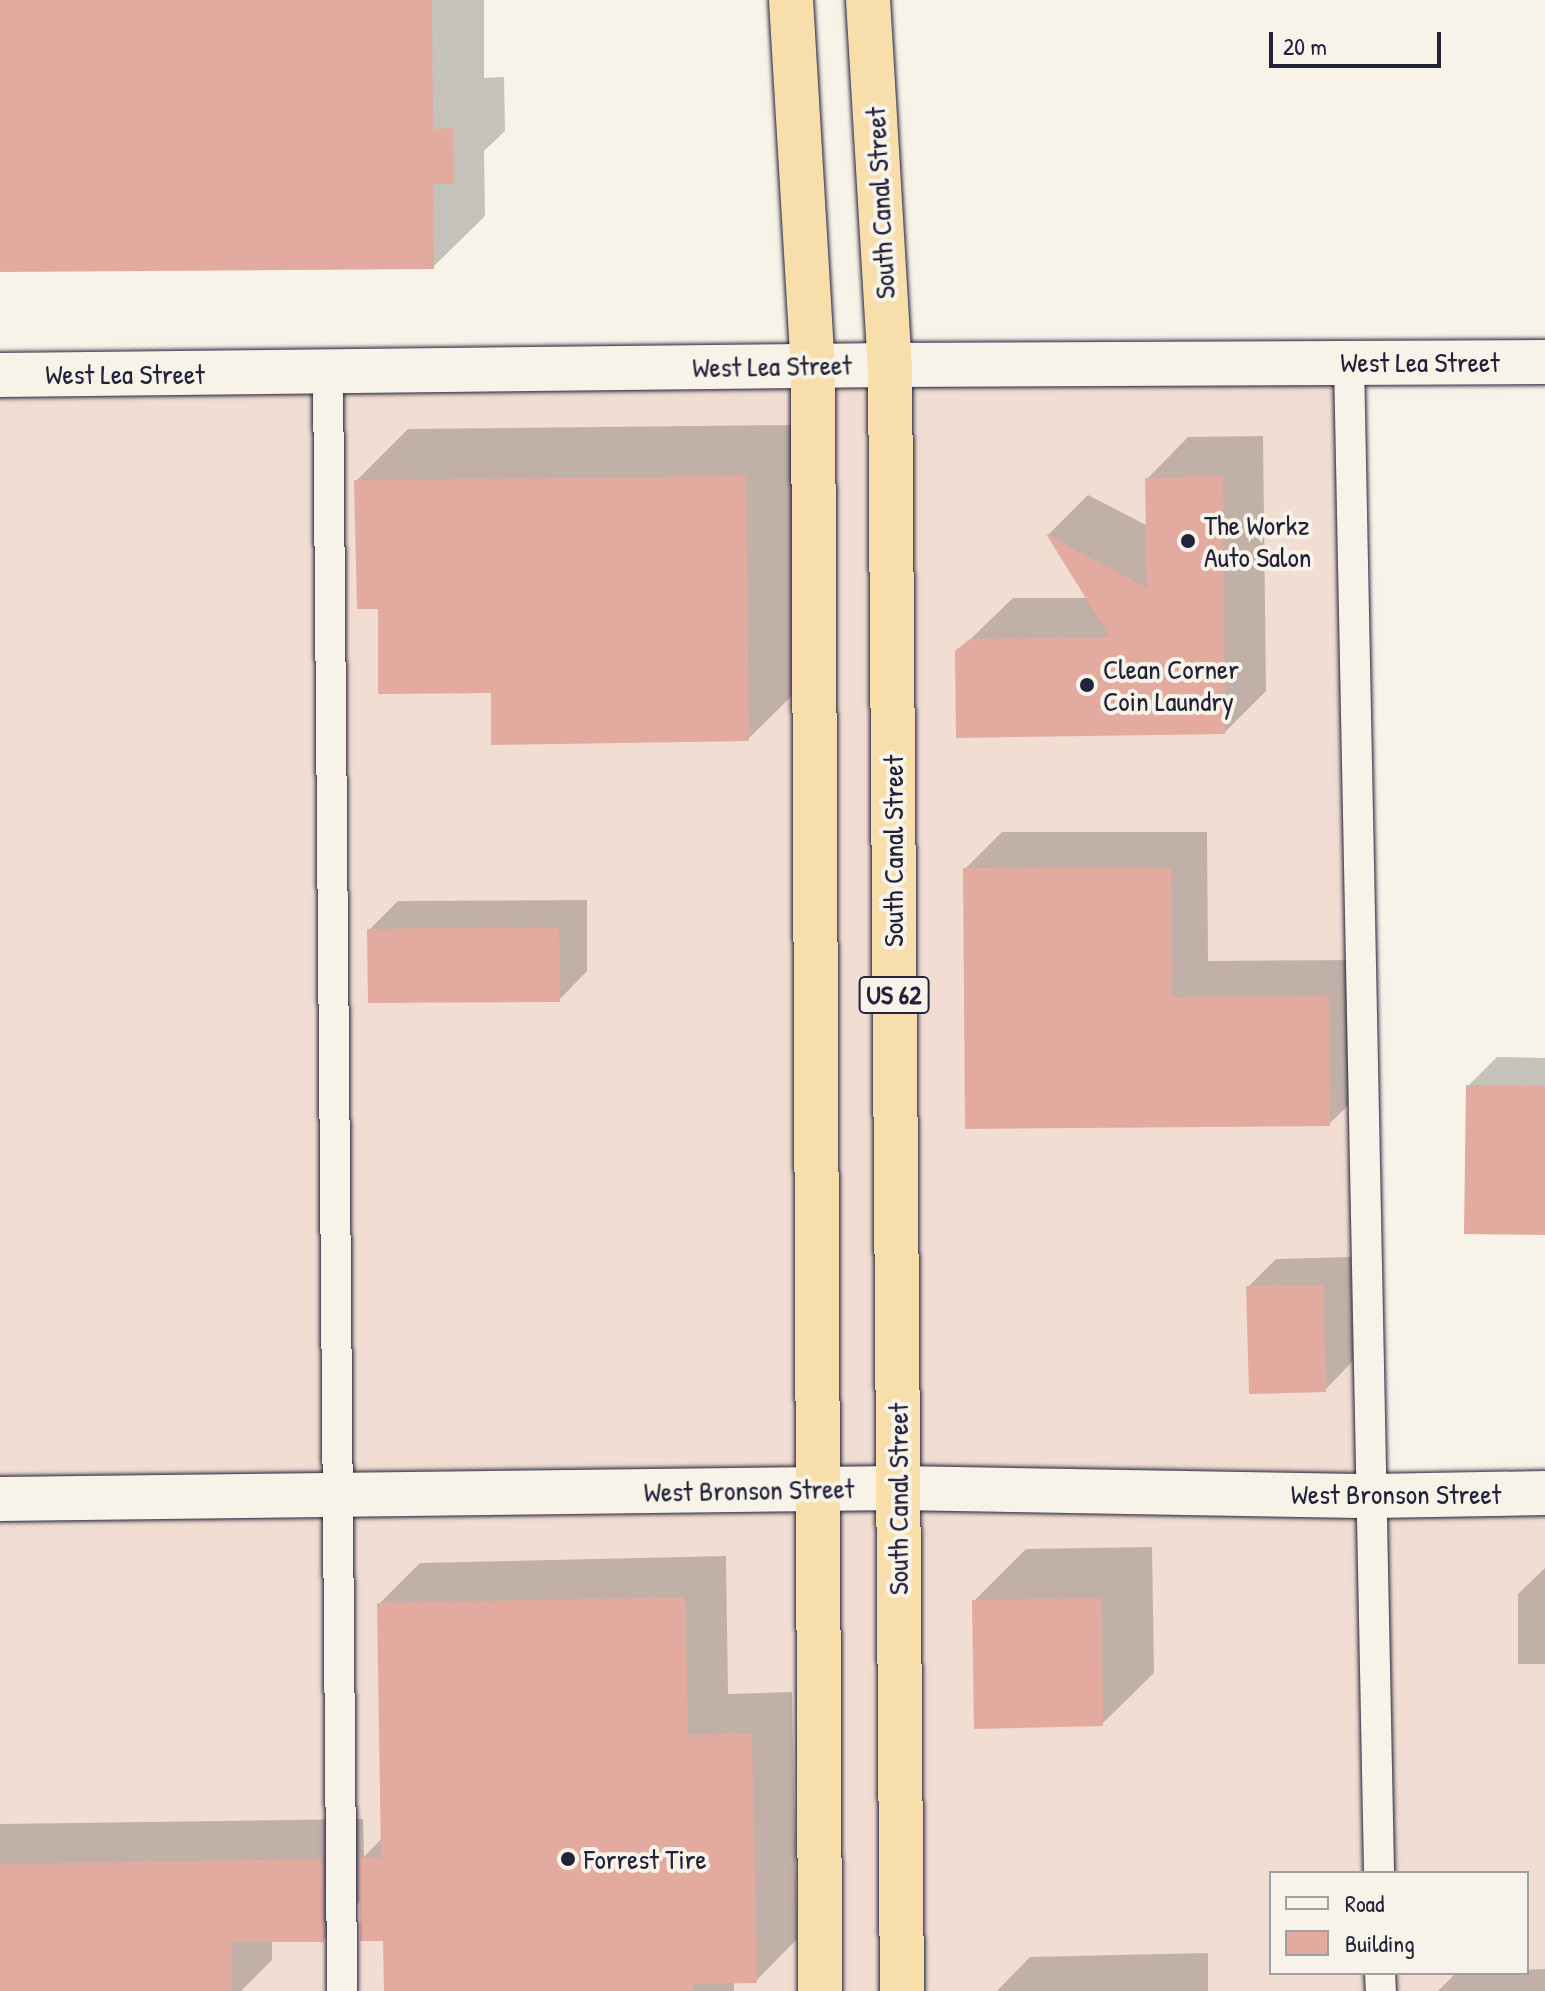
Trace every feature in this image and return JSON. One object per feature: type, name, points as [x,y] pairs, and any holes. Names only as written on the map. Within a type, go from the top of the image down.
[{"type":"highway","name":"US 62","points":[[791,0],[813,366],[820,1991]]},
{"type":"highway","name":"South Canal Street","points":[[868,0],[890,365],[902,1991]]},
{"type":"street","name":"West Lea Street","points":[[0,375],[890,365],[1545,362]]},
{"type":"street","name":"West Bronson Street","points":[[0,1499],[898,1488],[1373,1496],[1545,1493]]},
{"type":"lane","points":[[1349,362],[1379,1871]]},
{"type":"lane","points":[[328,373],[342,1497],[342,1991]]},
{"type":"shaded area","points":[[1349,362],[1373,1496],[1545,1493],[1545,1991],[0,1991],[0,375]]},
{"type":"building","points":[[0,0],[432,0],[433,129],[453,128],[454,184],[433,184],[434,269],[0,272]]},
{"type":"building","points":[[746,476],[749,741],[491,745],[491,693],[378,694],[378,609],[357,609],[354,480]]},
{"type":"building","points":[[1223,476],[1225,734],[956,738],[955,651],[970,639],[1110,637],[1046,534],[1147,588],[1145,478]]},
{"type":"building","points":[[1171,867],[1172,997],[1329,996],[1330,1126],[965,1129],[963,868]]},
{"type":"building","points":[[559,927],[560,1002],[368,1003],[367,929]]},
{"type":"building","points":[[1466,1085],[1545,1086],[1545,1235],[1464,1234]]},
{"type":"building","points":[[1323,1285],[1326,1392],[1249,1394],[1246,1286]]},
{"type":"building","name":"Forrest Tire","points":[[685,1597],[688,1735],[752,1733],[757,1983],[693,1984],[693,1991],[384,1991],[383,1941],[360,1941],[359,1858],[381,1858],[377,1603]]},
{"type":"building","points":[[1101,1598],[1103,1726],[974,1729],[972,1600]]},
{"type":"building","points":[[323,1859],[324,1942],[232,1942],[232,1991],[0,1991],[0,1864]]},
{"type":"place","name":"The Workz Auto Salon","points":[[1188,541]]},
{"type":"place","name":"Clean Corner Coin Laundry","points":[[1087,685]]},
{"type":"place","name":"Forrest Tire","points":[[568,1859]]}]
